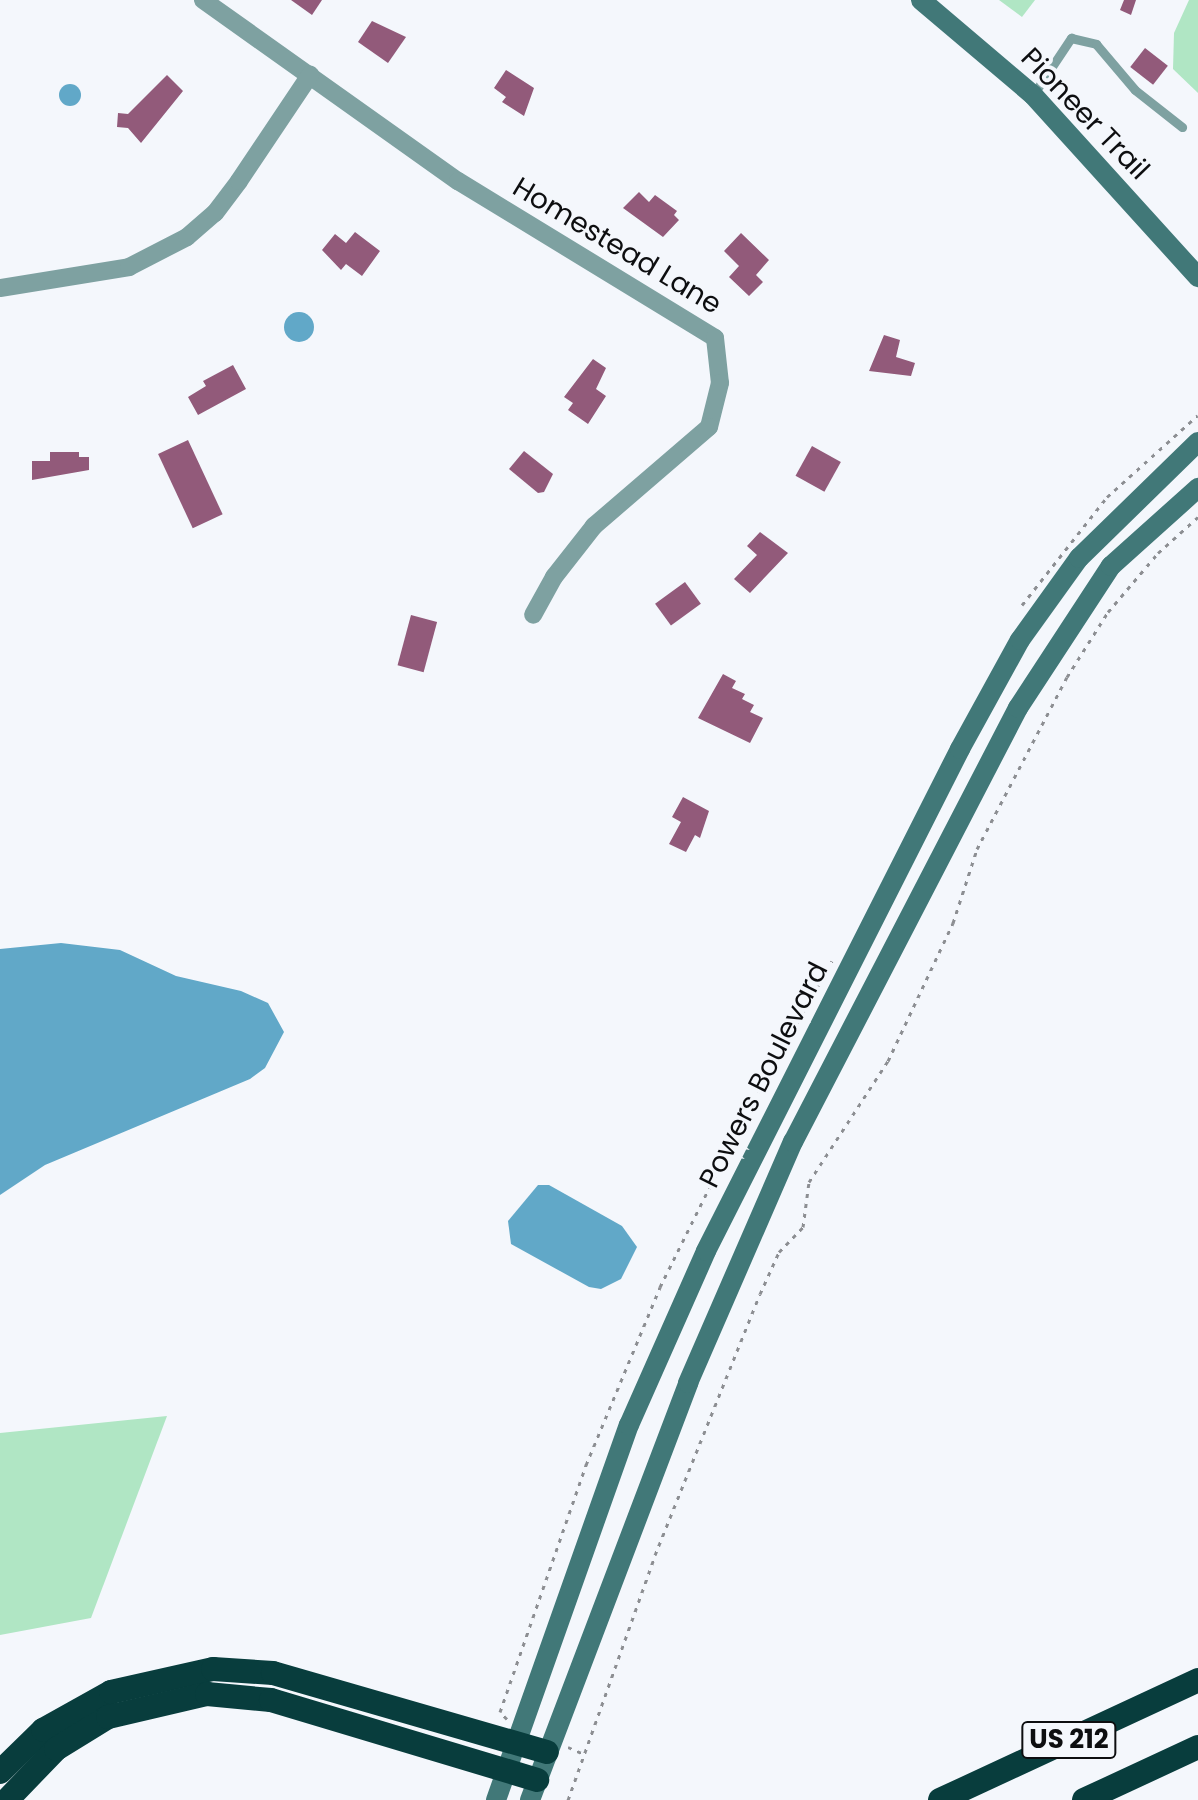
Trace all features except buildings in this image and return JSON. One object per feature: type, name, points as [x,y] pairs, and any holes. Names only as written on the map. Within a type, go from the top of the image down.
[{"type":"highway","points":[[0,1772],[43,1730],[111,1692],[213,1669],[273,1673],[547,1752]]},
{"type":"highway","name":"US 212","points":[[940,1800],[1198,1680]]},
{"type":"highway","points":[[7,1800],[56,1749],[108,1717],[207,1694],[271,1700],[507,1770],[534,1790]]},
{"type":"highway","name":"US 212","points":[[1084,1800],[1198,1747]]},
{"type":"main road","name":"Pioneer Trail","points":[[921,0],[1033,95],[1198,277]]},
{"type":"main road","name":"Powers Boulevard","points":[[496,1800],[629,1425],[706,1251],[960,749],[1020,640],[1079,558],[1198,442]]},
{"type":"main road","name":"Powers Boulevard","points":[[534,1790],[688,1383],[814,1100],[1018,708],[1111,566],[1198,488]]},
{"type":"street","name":"Homestead Lane","points":[[203,0],[458,181],[715,338],[720,383],[709,427],[594,526],[554,577],[533,615]]},
{"type":"street","points":[[0,288],[129,267],[187,237],[215,213],[310,75]]},
{"type":"lane","points":[[1033,95],[1071,38],[1096,44],[1135,90],[1182,127]]},
{"type":"path","points":[[568,1800],[655,1555],[760,1294],[779,1252],[803,1227],[809,1182],[888,1061],[953,923],[977,849],[1067,677],[1108,612],[1158,553],[1198,517]]},
{"type":"green space","points":[[999,0],[1035,0],[1022,17]]},
{"type":"green space","points":[[1189,0],[1198,0],[1198,93],[1173,69],[1174,33]]},
{"type":"green space","points":[[167,1416],[91,1618],[0,1635],[0,1433]]},
{"type":"water","points":[[70,84],[81,95],[70,106],[59,95]]},
{"type":"water","points":[[299,312],[310,316],[314,327],[310,338],[299,342],[288,338],[284,327],[288,316]]},
{"type":"water","points":[[61,943],[120,950],[176,976],[241,991],[268,1003],[284,1032],[265,1068],[250,1079],[45,1165],[0,1195],[0,949]]},
{"type":"water","points":[[538,1185],[549,1185],[622,1226],[637,1247],[621,1279],[601,1289],[589,1287],[511,1244],[508,1221]]}]
